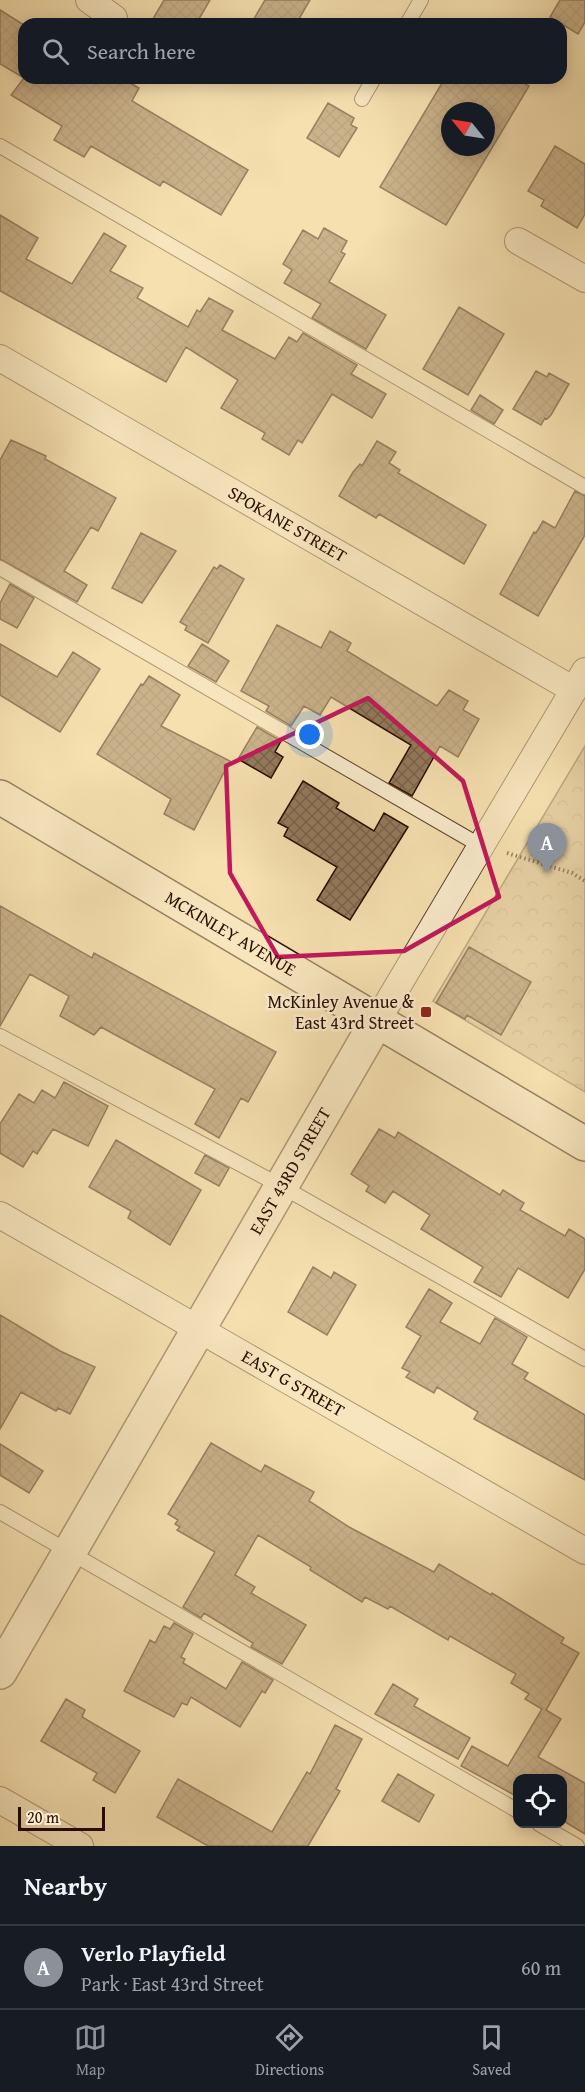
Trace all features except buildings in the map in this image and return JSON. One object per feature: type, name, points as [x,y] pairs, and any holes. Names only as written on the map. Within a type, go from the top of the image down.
[{"type":"street","points":[[88,0],[114,18]]},
{"type":"street","points":[[518,241],[585,279]]},
{"type":"street","name":"SPOKANE STREET","points":[[0,358],[579,681]]},
{"type":"street","name":"EAST 43RD STREET","points":[[0,1672],[377,1021],[579,681]]},
{"type":"street","name":"MCKINLEY AVENUE","points":[[0,797],[585,1144]]},
{"type":"street","name":"EAST G STREET","points":[[0,1215],[585,1551]]},
{"type":"street","points":[[0,1800],[80,1846]]},
{"type":"lane","points":[[410,18],[421,0]]},
{"type":"lane","points":[[362,99],[371,84]]},
{"type":"lane","points":[[0,146],[585,488]]},
{"type":"lane","points":[[0,568],[481,846]]},
{"type":"lane","points":[[0,1036],[281,1186],[585,1359]]},
{"type":"lane","points":[[0,1512],[513,1808]]},
{"type":"lane","points":[[546,1828],[577,1846]]},
{"type":"path","points":[[481,846],[572,873],[585,881]]},
{"type":"highlighted area","points":[[368,698],[463,781],[499,897],[404,951],[278,957],[230,873],[226,766]]},
{"type":"green space","points":[[585,746],[585,1092],[433,1001]]},
{"type":"place","name":"Verlo Playfield","points":[[547,873]]},
{"type":"place","name":"McKinley Avenue & East 43rd Street","points":[[426,1012]]}]
